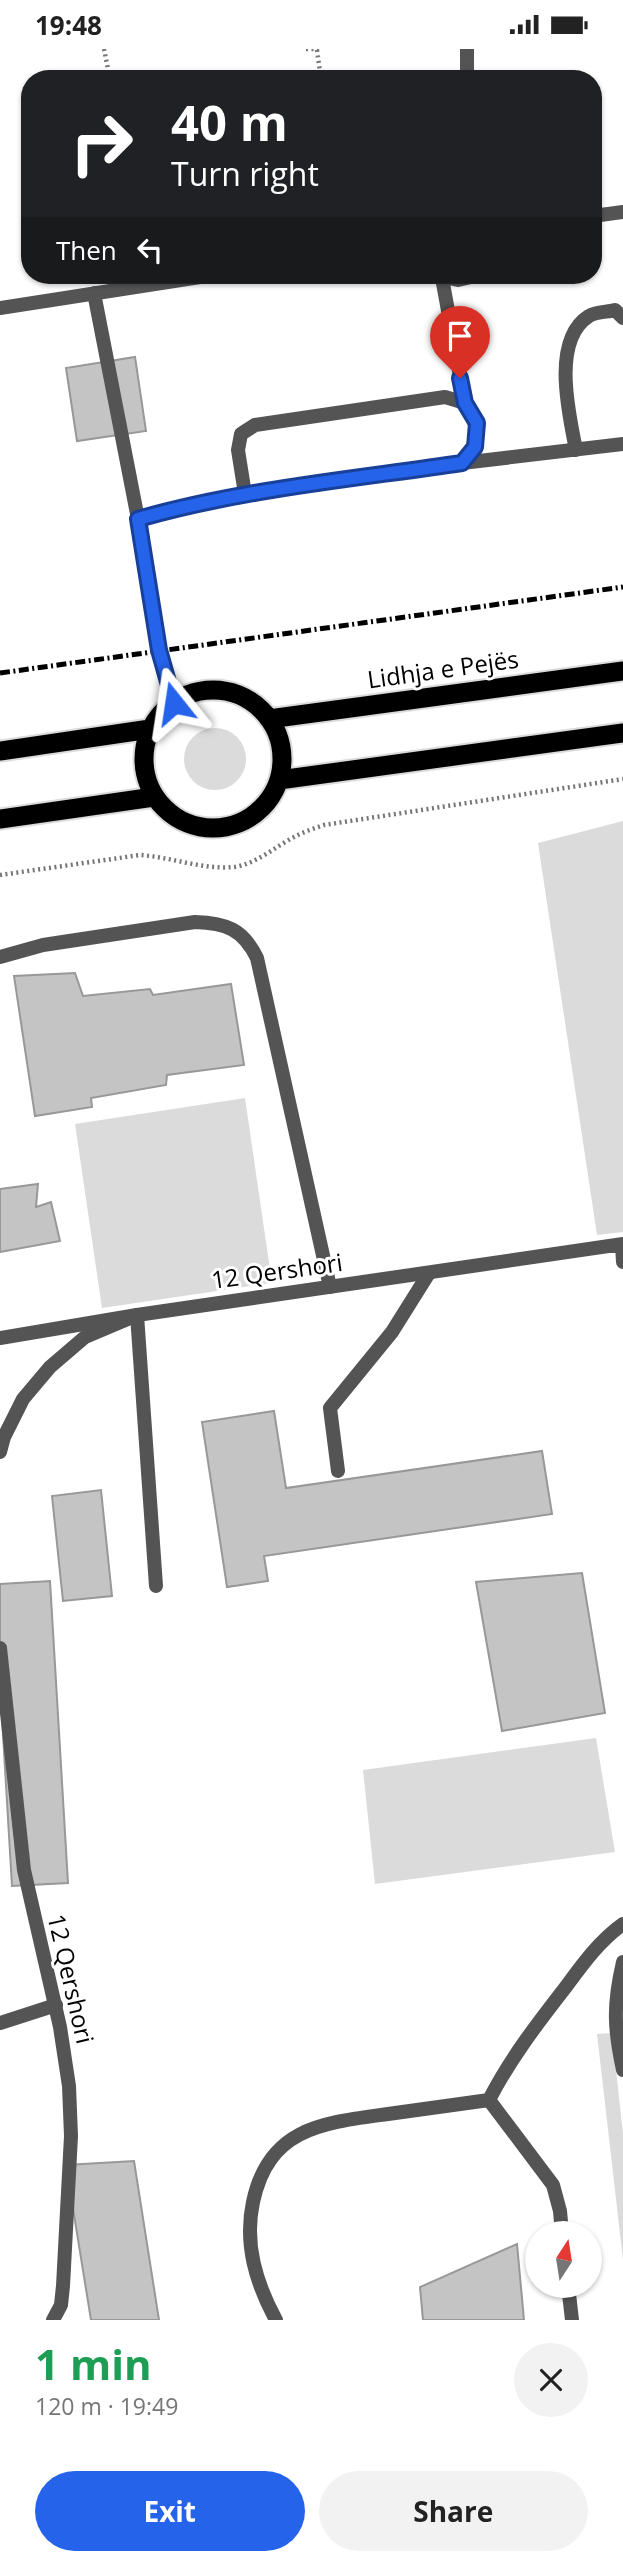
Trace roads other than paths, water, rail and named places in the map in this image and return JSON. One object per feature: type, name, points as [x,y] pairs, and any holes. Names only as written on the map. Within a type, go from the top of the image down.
[{"type":"highway","name":"Lidhja e Pejës","points":[[269,719],[623,671]]},
{"type":"highway","points":[[223,691],[241,696],[257,705],[269,719],[279,738],[283,759],[279,780],[270,800],[254,816],[233,826],[211,829],[189,824],[169,814],[154,797],[146,781],[143,763],[145,746],[150,729],[160,714],[174,703],[190,693],[223,691]]},
{"type":"highway","points":[[0,751],[150,729]]},
{"type":"highway","points":[[279,780],[623,733]]},
{"type":"highway","points":[[0,820],[154,797]]},
{"type":"street","points":[[467,49],[467,70]]},
{"type":"street","points":[[602,215],[623,212]]},
{"type":"street","points":[[0,308],[154,284]]},
{"type":"street","points":[[440,284],[465,403],[477,423],[475,447],[462,463]]},
{"type":"street","points":[[94,293],[138,519],[159,650],[174,703]]},
{"type":"street","points":[[576,450],[566,386],[566,359],[575,332],[589,316],[615,310],[623,318]]},
{"type":"street","points":[[245,494],[239,450],[241,434],[255,425],[445,397],[465,403]]},
{"type":"street","points":[[138,519],[245,494],[462,463],[623,444]]},
{"type":"street","points":[[0,957],[43,945],[195,922],[216,923],[249,940],[257,958],[330,1287]]},
{"type":"street","points":[[623,1244],[623,1262]]},
{"type":"street","name":"12 Qershori","points":[[0,1452],[4,1437],[23,1399],[50,1367],[85,1337],[136,1315],[623,1244]]},
{"type":"street","points":[[338,1471],[330,1408],[392,1332],[429,1273]]},
{"type":"street","points":[[0,1338],[136,1315],[156,1586]]},
{"type":"street","name":"12 Qershori","points":[[0,1648],[24,1870],[56,2005],[69,2086],[71,2136],[63,2286],[61,2305],[53,2320]]},
{"type":"street","points":[[489,2100],[505,2069],[595,1948],[623,1924]]},
{"type":"street","points":[[623,1962],[614,2010],[615,2032],[623,2070]]},
{"type":"street","points":[[0,2023],[56,2005]]},
{"type":"street","points":[[489,2100],[553,2185],[561,2221]]},
{"type":"street","points":[[276,2320],[257,2281],[250,2245],[250,2217],[255,2191],[266,2164],[284,2145],[310,2129],[342,2121],[489,2100]]},
{"type":"street","points":[[569,2298],[572,2320]]},
{"type":"railway","points":[[0,673],[623,587]]}]
